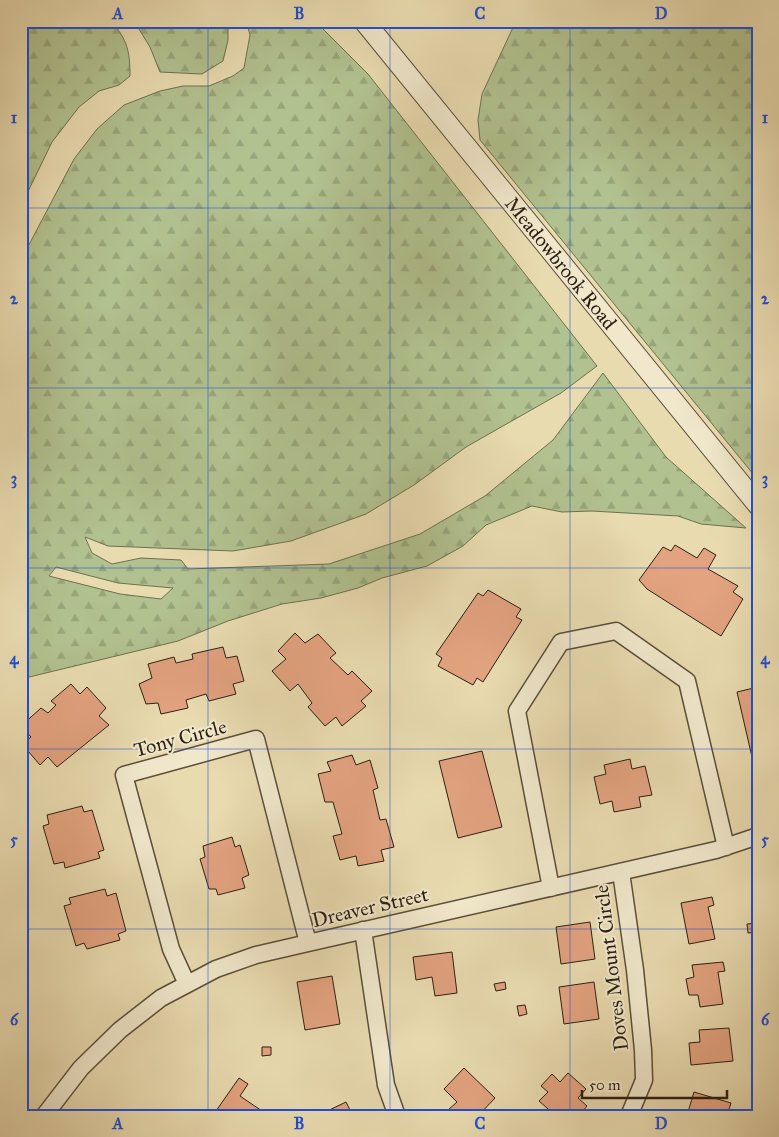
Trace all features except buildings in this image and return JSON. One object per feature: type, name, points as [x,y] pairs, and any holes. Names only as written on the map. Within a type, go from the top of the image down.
[{"type":"street","name":"Meadowbrook Road","points":[[364,21],[758,504]]},
{"type":"street","points":[[551,888],[517,711],[561,642],[616,631],[687,681],[726,847]]},
{"type":"street","name":"Tony Circle","points":[[187,984],[171,949],[124,775],[256,739],[308,943]]},
{"type":"street","name":"Dreaver Street","points":[[44,1116],[81,1068],[120,1030],[161,998],[216,969],[256,955],[726,847],[758,836]]},
{"type":"street","name":"Doves Mount Circle","points":[[620,872],[635,970],[643,1050],[644,1080],[629,1116]]},
{"type":"street","points":[[363,930],[386,1084],[397,1116]]},
{"type":"green space","points":[[21,21],[112,21],[127,46],[130,76],[119,85],[99,91],[79,107],[52,142],[21,206]]},
{"type":"green space","points":[[134,21],[228,21],[228,40],[223,61],[202,74],[160,72],[150,47]]},
{"type":"green space","points":[[246,21],[315,21],[368,74],[597,366],[561,393],[466,447],[414,485],[366,514],[291,541],[233,551],[108,546],[85,537],[92,553],[112,564],[141,558],[181,560],[188,569],[329,564],[420,534],[485,496],[553,440],[603,373],[666,457],[746,528],[701,524],[678,516],[592,511],[562,512],[532,506],[486,525],[463,546],[427,566],[382,578],[358,588],[321,598],[282,604],[228,621],[178,641],[21,679],[21,260],[74,159],[97,129],[124,105],[160,91],[183,86],[209,86],[233,76],[244,68],[250,35]],"holes":[[[56,567],[118,583],[173,588],[161,599],[120,594],[49,576]]]},
{"type":"green space","points":[[516,21],[758,21],[758,480],[480,140],[478,120],[482,94]]}]
